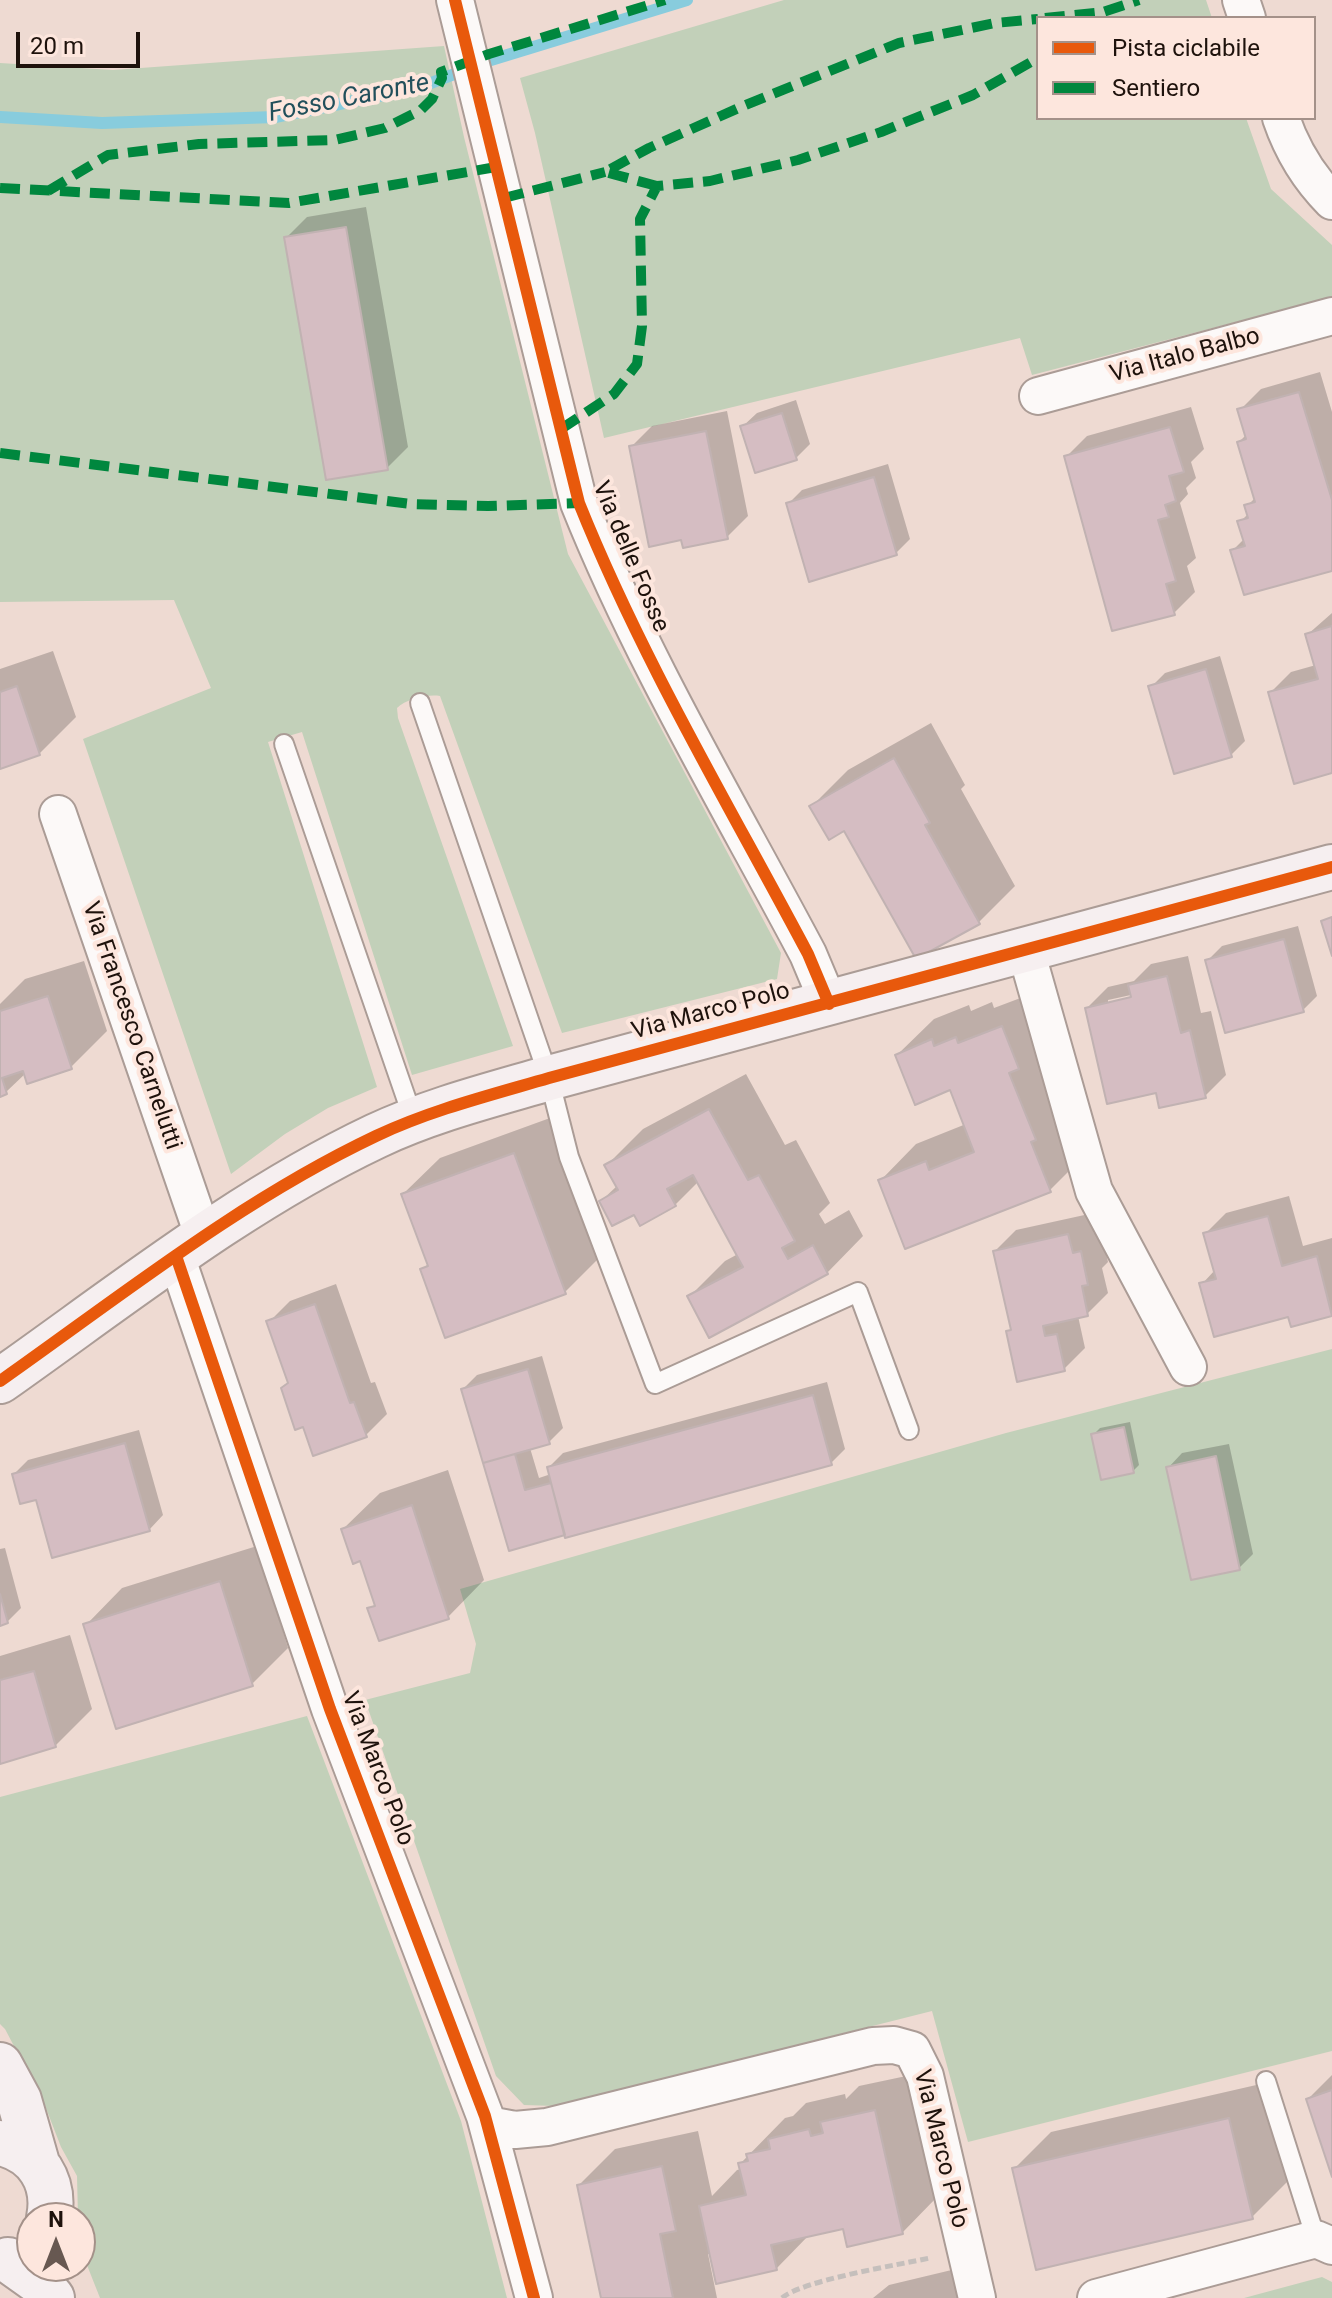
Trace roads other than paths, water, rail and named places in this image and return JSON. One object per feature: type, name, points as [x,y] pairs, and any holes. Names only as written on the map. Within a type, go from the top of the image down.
[{"type":"street","name":"Via delle Fosse","points":[[460,17],[579,503],[605,568],[636,631],[808,954],[829,1004]]},
{"type":"street","points":[[1282,120],[1297,156],[1314,183],[1332,201]]},
{"type":"street","name":"Via Italo Balbo","points":[[1038,396],[1332,316]]},
{"type":"street","name":"Via Francesco Carnelutti","points":[[58,814],[190,1247]]},
{"type":"street","name":"Via Marco Polo","points":[[0,1381],[190,1247],[306,1172],[379,1135],[455,1105],[1332,867]]},
{"type":"street","points":[[1026,951],[1094,1191],[1188,1367]]},
{"type":"street","name":"Via Marco Polo","points":[[190,1247],[330,1709],[488,2125],[534,2298]]},
{"type":"street","name":"Via Marco Polo","points":[[488,2125],[515,2130],[547,2127],[873,2046],[894,2045],[912,2050],[925,2076],[977,2298]]},
{"type":"street","points":[[0,2065],[19,2100],[19,2153],[50,2190],[50,2202]]},
{"type":"street","points":[[1096,2298],[1324,2242]]},
{"type":"street","points":[[13,2255],[52,2298]]},
{"type":"lane","points":[[420,703],[549,1078],[569,1157],[655,1384],[858,1292],[909,1430]]},
{"type":"lane","points":[[284,744],[414,1121]]},
{"type":"lane","points":[[1266,2081],[1324,2242]]},
{"type":"waterway","name":"Fosso Caronte","points":[[0,117],[102,123],[275,117],[418,88],[491,60],[687,0]]}]
